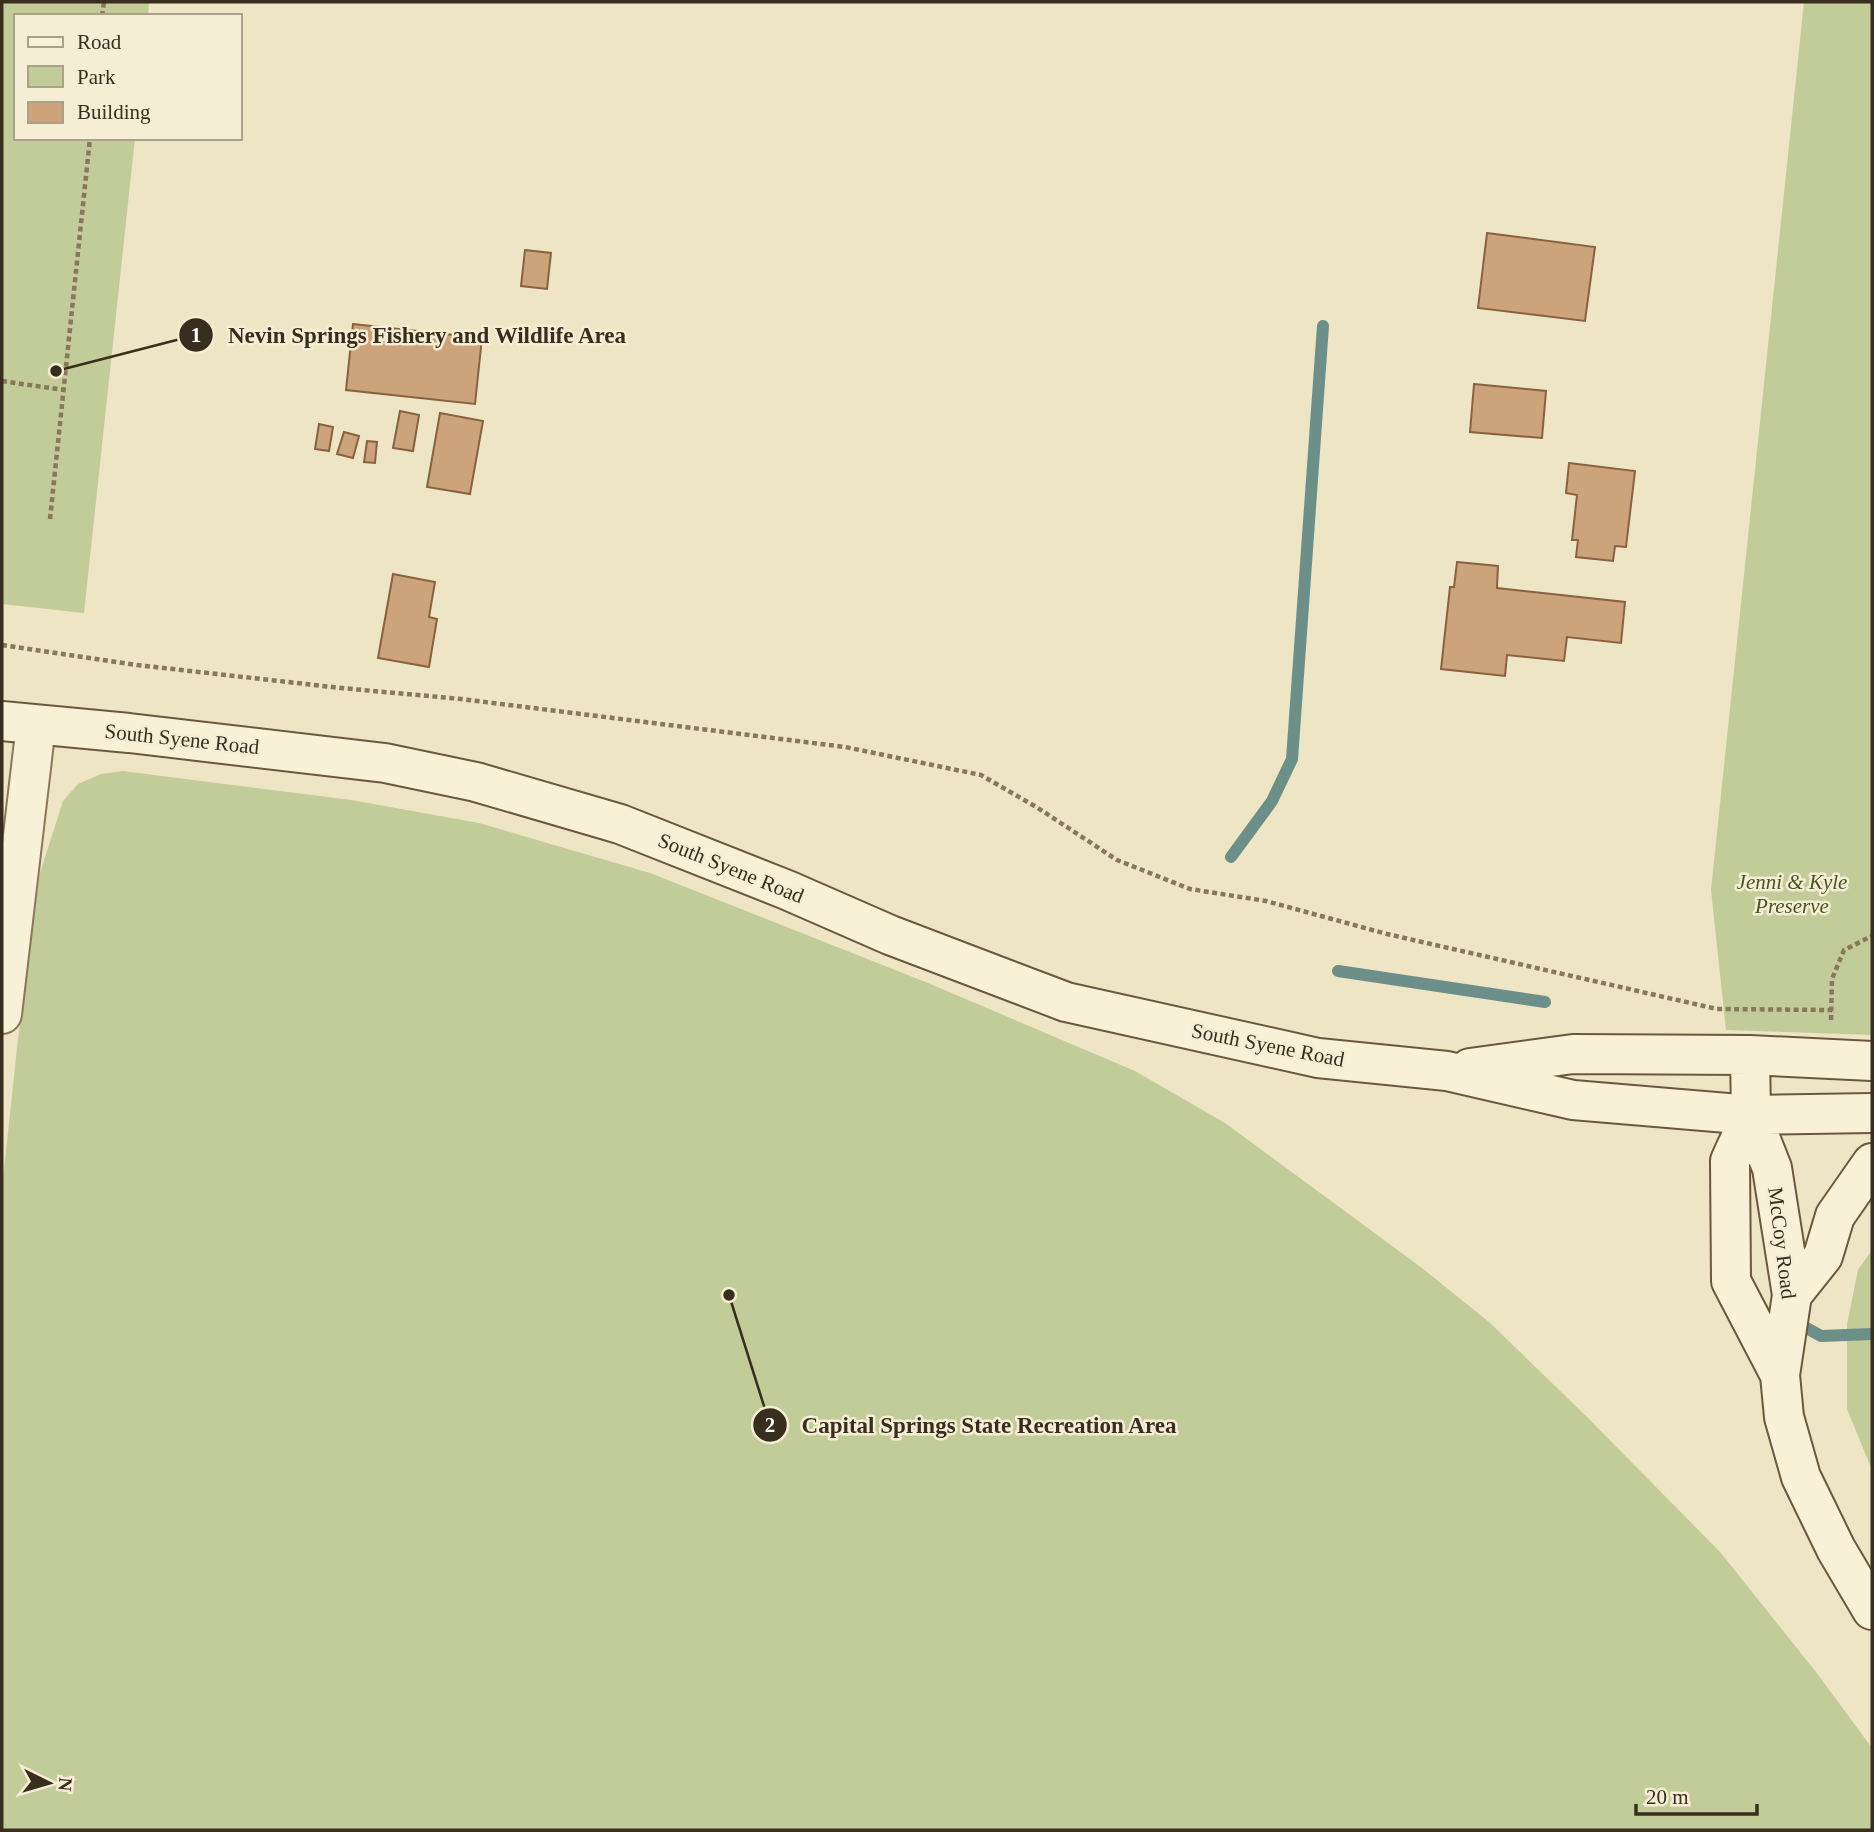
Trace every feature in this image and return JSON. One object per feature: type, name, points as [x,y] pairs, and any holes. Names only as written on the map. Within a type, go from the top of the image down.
[{"type":"street","points":[[2,1014],[19,723]]},
{"type":"street","name":"South Syene Road","points":[[19,723],[385,763],[476,782],[620,824],[787,890],[914,945],[1066,1002],[1318,1058],[1447,1071],[1573,1100],[1751,1115],[1872,1113]]},
{"type":"street","name":"South Syene Road","points":[[1447,1071],[1573,1054],[1750,1055],[1872,1061]]},
{"type":"street","name":"McCoy Road","points":[[1750,1055],[1751,1115],[1772,1168],[1792,1295],[1780,1375],[1784,1417],[1801,1477],[1836,1549],[1872,1610]]},
{"type":"street","name":"McCoy Road","points":[[1751,1115],[1730,1161],[1731,1281],[1780,1375]]},
{"type":"street","points":[[1792,1295],[1822,1256],[1835,1216],[1872,1163]]},
{"type":"path","points":[[50,519],[90,140]]},
{"type":"path","points":[[2,381],[64,390]]},
{"type":"path","points":[[2,645],[137,665],[461,699],[845,747],[981,775],[1038,808],[1117,860],[1190,889],[1266,901],[1387,934],[1717,1009],[1832,1010],[1832,979],[1844,950],[1872,936]]},
{"type":"green space","points":[[2,2],[149,2],[148,14],[14,14],[14,140],[135,140],[84,613],[2,604]]},
{"type":"green space","name":"Jenni & Kyle Preserve","points":[[1804,2],[1872,2],[1872,1035],[1726,1030],[1711,890]]},
{"type":"green space","points":[[123,771],[351,800],[479,823],[650,873],[928,983],[1135,1071],[1225,1123],[1422,1268],[1489,1322],[1721,1553],[1816,1672],[1872,1748],[1872,1830],[2,1830],[2,1188],[18,1039],[40,873],[63,801],[78,784],[101,774]]},
{"type":"green space","points":[[1872,1250],[1872,1470],[1847,1409],[1847,1324],[1858,1270]]},
{"type":"building","points":[[1487,233],[1595,247],[1585,321],[1478,308]]},
{"type":"building","points":[[525,250],[551,253],[547,289],[521,286]]},
{"type":"building","points":[[353,324],[482,338],[475,404],[346,390]]},
{"type":"building","points":[[1474,384],[1546,391],[1542,438],[1470,432]]},
{"type":"building","points":[[400,411],[419,415],[413,451],[393,448]]},
{"type":"building","points":[[440,413],[483,421],[470,494],[427,487]]},
{"type":"building","points":[[319,424],[333,427],[329,451],[315,449]]},
{"type":"building","points":[[344,432],[359,436],[353,458],[337,454]]},
{"type":"building","points":[[367,441],[377,442],[375,463],[364,462]]},
{"type":"building","points":[[1569,463],[1635,471],[1626,547],[1615,546],[1613,561],[1576,557],[1578,540],[1572,540],[1577,495],[1566,493]]},
{"type":"building","points":[[1457,562],[1498,566],[1497,588],[1625,602],[1621,643],[1567,637],[1564,661],[1507,655],[1505,676],[1441,669],[1450,587],[1454,587]]},
{"type":"building","points":[[393,574],[435,582],[429,617],[437,619],[429,667],[378,658]]},
{"type":"waterway","points":[[1231,857],[1272,801],[1292,759],[1323,326]]},
{"type":"waterway","points":[[1338,971],[1545,1002]]},
{"type":"waterway","points":[[1792,1320],[1821,1336],[1872,1334]]},
{"type":"place","name":"Nevin Springs Fishery and Wildlife Area","points":[[56,371]]},
{"type":"place","name":"Capital Springs State Recreation Area","points":[[729,1295]]}]
